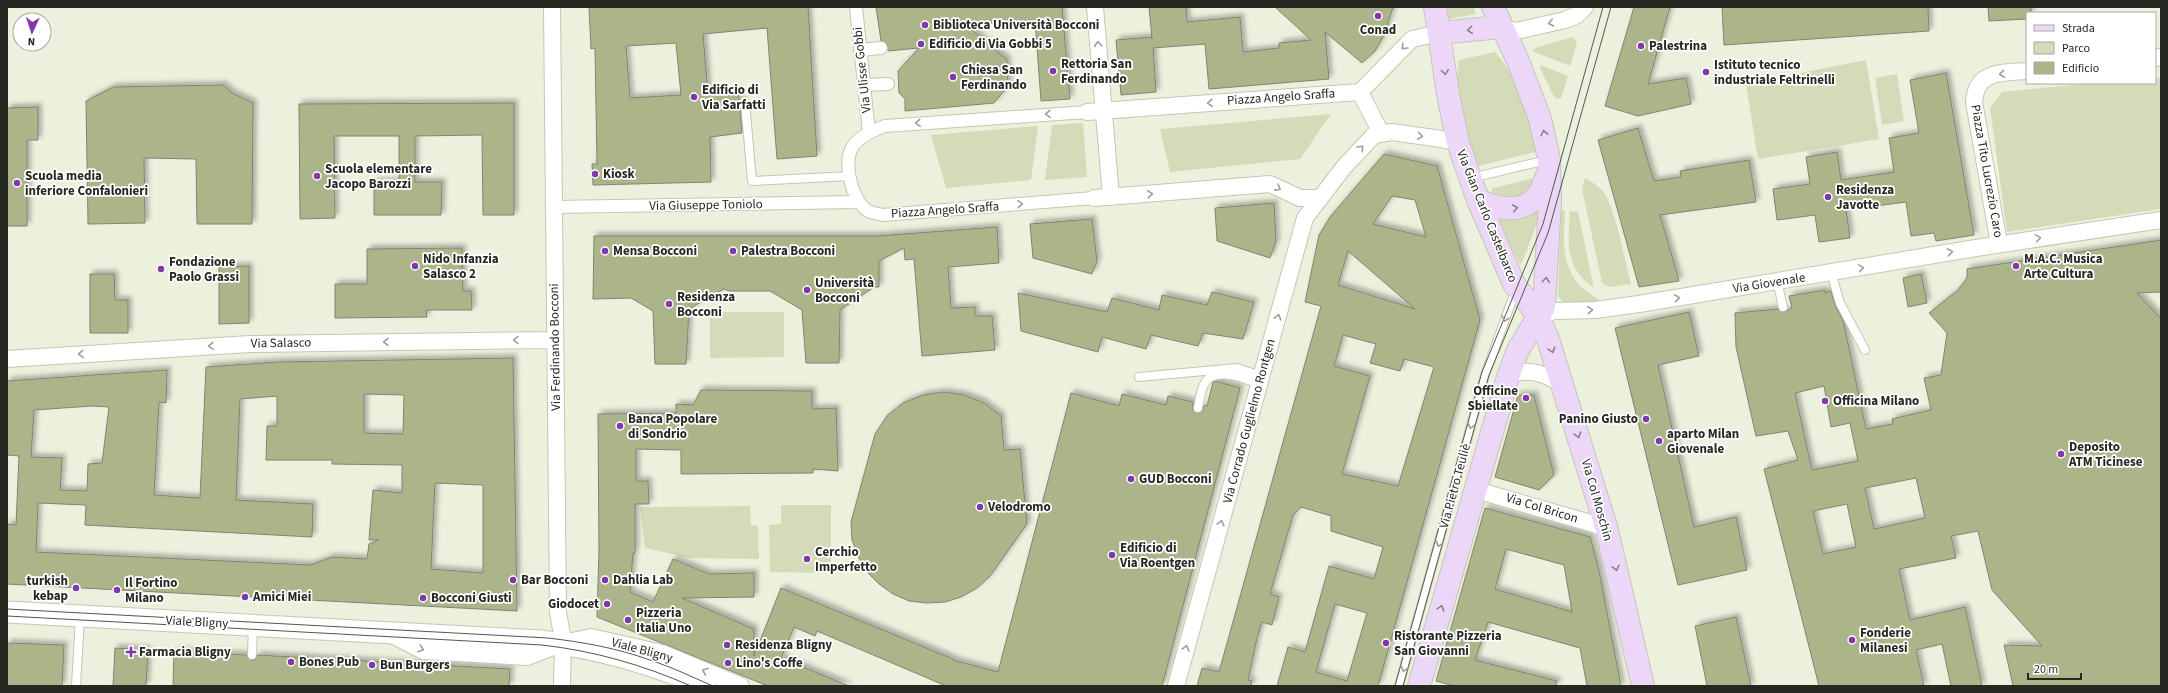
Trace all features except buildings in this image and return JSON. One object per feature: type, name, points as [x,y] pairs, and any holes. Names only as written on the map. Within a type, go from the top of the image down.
[{"type":"main road","name":"Via Gian Carlo Castelbarco","points":[[1435,7],[1448,94],[1458,143],[1478,200],[1516,289],[1539,317]]},
{"type":"main road","points":[[1493,7],[1518,62],[1540,119],[1549,165],[1546,284],[1544,307],[1539,317]]},
{"type":"main road","points":[[1439,33],[1501,27]]},
{"type":"main road","points":[[1478,200],[1492,207],[1506,209],[1518,208],[1529,203],[1538,195],[1549,165]]},
{"type":"main road","name":"Via Pietro Teuliè","points":[[1419,686],[1508,377],[1518,350],[1539,317]]},
{"type":"main road","name":"Via Col Moschin","points":[[1539,317],[1548,339],[1607,530],[1643,686]]},
{"type":"street","name":"Via Ferdinando Bocconi","points":[[552,7],[558,612],[563,643],[562,686]]},
{"type":"street","name":"Via Ulisse Gobbi","points":[[856,7],[869,133]]},
{"type":"street","points":[[1095,7],[1111,197]]},
{"type":"street","points":[[1501,27],[1516,31],[1566,20],[1577,15],[1585,7]]},
{"type":"street","points":[[1381,133],[1360,92],[1412,39],[1439,33]]},
{"type":"street","points":[[860,50],[881,48]]},
{"type":"street","name":"Piazza Tito Lucrezio Caro","points":[[2026,71],[1987,76],[1979,83],[1974,92],[1974,102],[1999,244],[2161,220]]},
{"type":"street","points":[[864,85],[888,84]]},
{"type":"street","name":"Piazza Angelo Sraffa","points":[[1319,198],[1300,198],[1270,184],[883,215],[869,211],[859,202],[850,185],[849,164],[853,146],[869,133],[885,126],[895,124],[1104,111],[1360,92]]},
{"type":"street","name":"Via Gian Carlo Castelbarco","points":[[1381,133],[1392,132],[1458,143]]},
{"type":"street","name":"Via Corrado Guglielmo Rontgen","points":[[1176,686],[1305,218],[1344,167],[1374,135],[1381,133]]},
{"type":"street","name":"Via Giuseppe Toniolo","points":[[554,207],[859,202]]},
{"type":"street","name":"Via Giovenale","points":[[1539,317],[1554,311],[1595,310],[1630,305],[1999,244]]},
{"type":"street","name":"Via Salasco","points":[[7,359],[250,344],[555,340]]},
{"type":"street","points":[[1508,377],[1519,372],[1534,372],[1550,377],[1562,384]]},
{"type":"street","name":"Via Col Bricon","points":[[1476,490],[1594,524],[1607,530]]},
{"type":"street","name":"Viale Bligny","points":[[7,612],[563,643],[621,655],[660,667],[705,686]]},
{"type":"street","name":"Viale Bligny","points":[[563,643],[591,637],[662,653],[741,686]]},
{"type":"lane","points":[[745,101],[752,180],[850,176]]},
{"type":"lane","points":[[1470,178],[1549,165]]},
{"type":"lane","points":[[1831,272],[1840,303],[1866,350]]},
{"type":"lane","points":[[1777,281],[1782,306]]},
{"type":"lane","name":"Via Pietro Teuliè","points":[[1399,686],[1485,375],[1516,289]]},
{"type":"lane","points":[[1139,377],[1237,368],[1260,380]]},
{"type":"lane","points":[[1198,408],[1203,387],[1209,378],[1234,375],[1260,380]]},
{"type":"lane","points":[[76,686],[80,616]]},
{"type":"lane","points":[[252,655],[253,625]]},
{"type":"green space","points":[[1447,7],[1474,7],[1476,14],[1448,19]]},
{"type":"green space","points":[[1572,37],[1577,42],[1570,66],[1532,51],[1536,48]]},
{"type":"green space","points":[[1495,52],[1511,74],[1517,86],[1539,151],[1475,167],[1456,90],[1459,60]]},
{"type":"green space","points":[[1866,60],[1879,139],[1758,159],[1746,84]]},
{"type":"green space","points":[[1541,65],[1568,76],[1561,98],[1557,99],[1553,95],[1540,68]]},
{"type":"green space","points":[[1897,74],[1904,121],[1882,125],[1875,78]]},
{"type":"green space","points":[[2156,77],[2161,79],[2161,209],[2007,232],[1990,108],[2002,92],[2083,84],[2156,84]]},
{"type":"green space","points":[[1331,114],[1300,159],[1170,172],[1160,129]]},
{"type":"green space","points":[[1083,123],[1087,177],[1045,180],[1052,125]]},
{"type":"green space","points":[[1038,126],[1031,180],[946,188],[931,135]]},
{"type":"green space","points":[[1534,178],[1535,180],[1532,187],[1522,196],[1516,198],[1504,198],[1497,196],[1491,191],[1493,188]]},
{"type":"green space","points":[[1585,178],[1600,188],[1608,201],[1616,223],[1631,284],[1609,287],[1602,283],[1582,189]]},
{"type":"green space","points":[[1539,202],[1539,219],[1521,265],[1509,245],[1498,218]]},
{"type":"green space","points":[[1561,210],[1565,211],[1564,241],[1566,260],[1570,270],[1574,279],[1581,287],[1598,299],[1602,304],[1563,302],[1558,296]]},
{"type":"green space","points":[[1570,211],[1578,212],[1594,288],[1577,272],[1570,254]]},
{"type":"green space","points":[[710,312],[784,312],[784,357],[710,358]]},
{"type":"green space","points":[[781,505],[831,505],[831,573],[770,572],[769,525],[781,524]]},
{"type":"green space","points":[[750,506],[751,525],[758,526],[759,559],[690,558],[645,548],[640,507]]},
{"type":"tram line","points":[[1395,686],[1482,372],[1543,224],[1603,7]]},
{"type":"tram line","points":[[1403,686],[1489,375],[1548,233],[1611,7]]},
{"type":"tram line","points":[[7,609],[548,638],[625,652],[666,666],[713,686]]},
{"type":"tram line","points":[[7,616],[542,645],[581,651],[637,665],[691,686]]},
{"type":"place","name":"Conad","points":[[1378,16]]},
{"type":"place","name":"Biblioteca Università Bocconi","points":[[925,25]]},
{"type":"place","name":"Edificio di Via Gobbi 5","points":[[921,44]]},
{"type":"place","name":"Palestrina","points":[[1641,46]]},
{"type":"place","name":"Rettoria San Ferdinando","points":[[1053,71]]},
{"type":"place","name":"Istituto tecnico industriale Feltrinelli","points":[[1706,72]]},
{"type":"place","name":"Chiesa San Ferdinando","points":[[953,77]]},
{"type":"place","name":"Edificio di Via Sarfatti","points":[[694,97]]},
{"type":"place","name":"Kiosk","points":[[595,174]]},
{"type":"place","name":"Scuola elementare Jacopo Barozzi","points":[[317,176]]},
{"type":"place","name":"Scuola media inferiore Confalonieri","points":[[17,183]]},
{"type":"place","name":"Residenza Javotte","points":[[1828,197]]},
{"type":"place","name":"Mensa Bocconi","points":[[605,251]]},
{"type":"place","name":"Palestra Bocconi","points":[[733,251]]},
{"type":"place","name":"Nido Infanzia Salasco 2","points":[[415,266]]},
{"type":"place","name":"M.A.C. Musica Arte Cultura","points":[[2016,266]]},
{"type":"place","name":"Fondazione Paolo Grassi","points":[[161,269]]},
{"type":"place","name":"Università Bocconi","points":[[807,290]]},
{"type":"place","name":"Residenza Bocconi","points":[[669,304]]},
{"type":"place","name":"Officine Sbiellate","points":[[1526,398]]},
{"type":"place","name":"Officina Milano","points":[[1825,401]]},
{"type":"place","name":"Panino Giusto","points":[[1646,419]]},
{"type":"place","name":"Banca Popolare di Sondrio","points":[[620,426]]},
{"type":"place","name":"aparto Milan Giovenale","points":[[1659,441]]},
{"type":"place","name":"Deposito ATM Ticinese","points":[[2061,454]]},
{"type":"place","name":"GUD Bocconi","points":[[1131,479]]},
{"type":"place","name":"Velodromo","points":[[980,507]]},
{"type":"place","name":"Edificio di Via Roentgen","points":[[1112,555]]},
{"type":"place","name":"Cerchio Imperfetto","points":[[807,559]]},
{"type":"place","name":"Bar Bocconi","points":[[513,580]]},
{"type":"place","name":"Dahlia Lab","points":[[605,580]]},
{"type":"place","name":"turkish kebap","points":[[76,588]]},
{"type":"place","name":"Il Fortino Milano","points":[[117,590]]},
{"type":"place","name":"Amici Miei","points":[[245,597]]},
{"type":"place","name":"Bocconi Giusti","points":[[423,598]]},
{"type":"place","name":"Giodocet","points":[[607,604]]},
{"type":"place","name":"Pizzeria Italia Uno","points":[[628,620]]},
{"type":"place","name":"Fonderie Milanesi","points":[[1852,640]]},
{"type":"place","name":"Ristorante Pizzeria San Giovanni","points":[[1386,643]]},
{"type":"place","name":"Residenza Bligny","points":[[727,645]]},
{"type":"place","name":"Farmacia Bligny","points":[[131,652]]},
{"type":"place","name":"Bones Pub","points":[[291,662]]},
{"type":"place","name":"Lino's Coffe","points":[[728,663]]},
{"type":"place","name":"Bun Burgers","points":[[372,665]]}]
